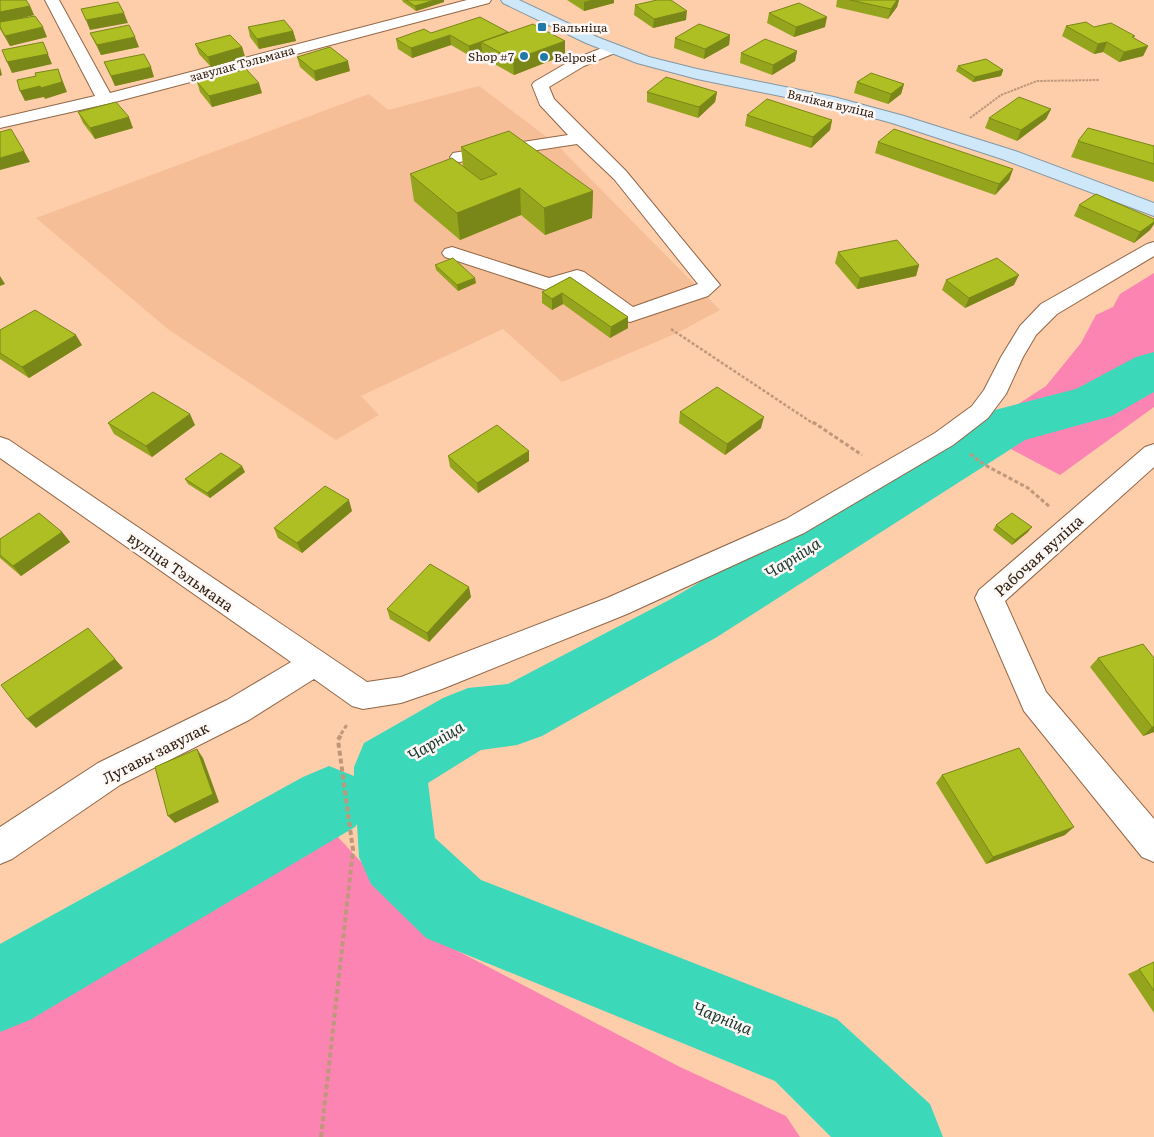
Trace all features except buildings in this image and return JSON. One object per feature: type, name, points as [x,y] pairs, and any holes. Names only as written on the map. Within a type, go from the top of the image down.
[{"type":"main road","name":"Вялікая вуліца","points":[[508,0],[612,49],[684,71],[858,108],[946,133],[1154,210]]},
{"type":"street","points":[[52,0],[104,99]]},
{"type":"street","name":"завулак Тэльмана","points":[[0,123],[104,99],[484,0]]},
{"type":"street","points":[[452,253],[550,284],[577,276],[630,315],[701,291],[710,285],[620,175],[546,101],[540,85],[578,63],[612,49]]},
{"type":"street","points":[[459,157],[556,144],[581,138]]},
{"type":"street","points":[[363,696],[401,690],[424,682],[617,606],[795,526],[944,439],[980,412],[994,394],[1012,357],[1028,331],[1049,310],[1154,248]]},
{"type":"street","name":"вуліца Тэльмана","points":[[0,446],[363,696]]},
{"type":"street","name":"Рабочая вуліца","points":[[1154,453],[989,598],[1035,700],[1154,845]]},
{"type":"street","name":"Лугавы завулак","points":[[0,847],[109,774],[238,710],[315,663]]},
{"type":"path","points":[[967,120],[1001,95],[1037,80],[1099,80]]},
{"type":"path","points":[[646,310],[666,326],[887,471]]},
{"type":"path","points":[[984,465],[1028,488],[1070,525]]},
{"type":"path","points":[[321,1137],[353,850],[338,740],[363,696]]},
{"type":"shaded area","points":[[479,86],[556,144],[720,310],[677,333],[562,382],[503,329],[361,396],[379,415],[336,440],[169,330],[36,218],[369,94],[388,110]]},
{"type":"shaded area","points":[[1154,273],[1154,407],[1060,475],[977,431],[1046,386],[1081,343],[1096,315],[1113,307],[1120,294]]},
{"type":"shaded area","points":[[310,807],[431,937],[680,1067],[786,1116],[800,1137],[0,1137],[0,1006]]},
{"type":"waterway","name":"Чарніца","points":[[897,1137],[806,1050],[454,910],[398,857],[390,767],[468,720],[517,714],[694,618],[1006,426],[1093,403],[1154,369]]},
{"type":"waterway","points":[[0,990],[329,802]]},
{"type":"place","name":"Бальніца","points":[[542,27]]},
{"type":"place","name":"Shop #7","points":[[524,56]]},
{"type":"place","name":"Belpost","points":[[544,57]]}]
